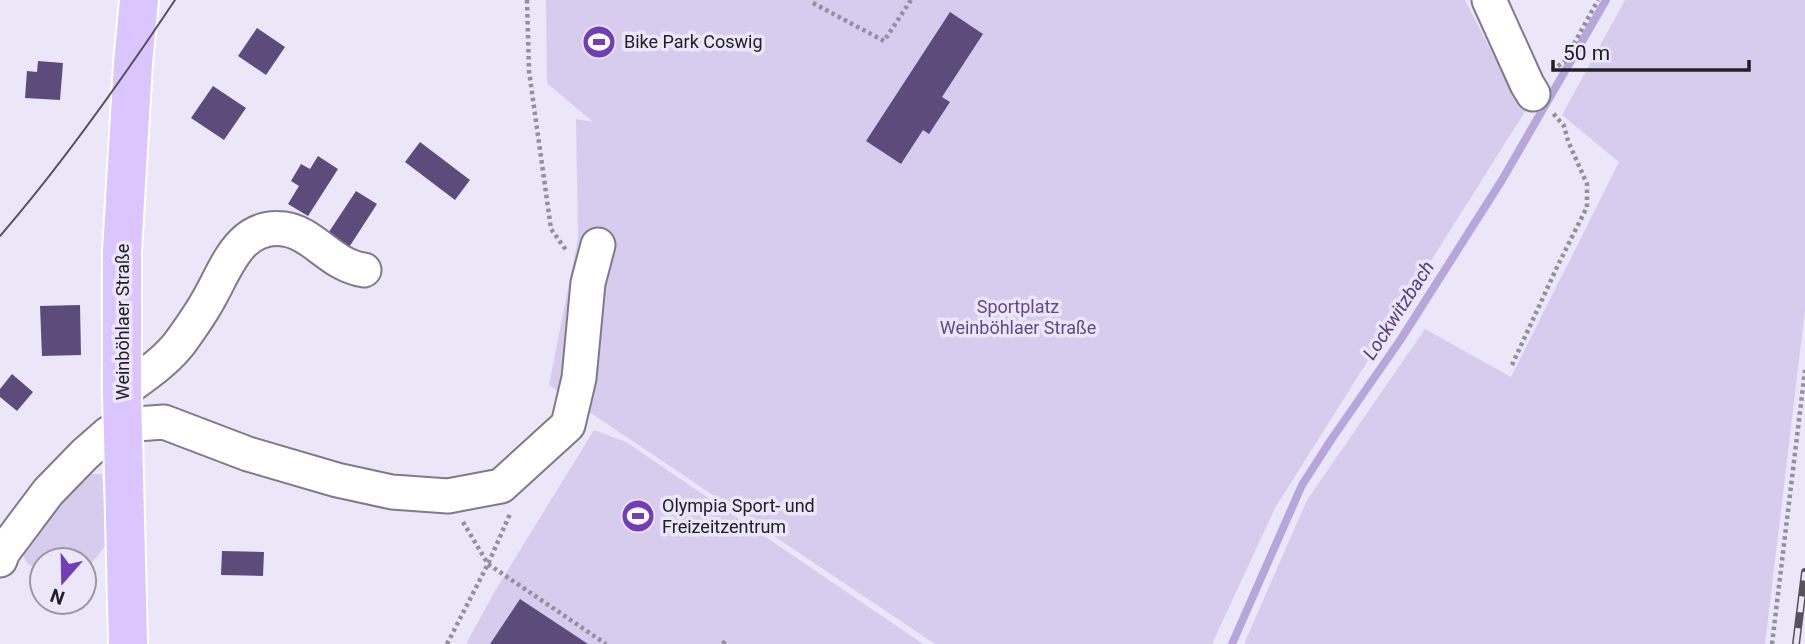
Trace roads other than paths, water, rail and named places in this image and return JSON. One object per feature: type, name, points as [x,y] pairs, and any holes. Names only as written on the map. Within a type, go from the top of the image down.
[{"type":"main road","name":"Weinböhlaer Straße","points":[[128,644],[122,409],[122,252],[139,0]]},
{"type":"street","points":[[1489,0],[1530,89]]},
{"type":"street","points":[[0,560],[10,521],[48,492],[101,440],[154,369],[179,343],[246,238],[256,233],[283,229],[295,232],[339,262],[364,270]]},
{"type":"street","points":[[122,409],[248,454],[337,480],[393,492],[448,496],[501,486],[568,425],[579,378],[588,283],[598,245]]},
{"type":"waterway","name":"Lockwitzbach","points":[[1232,644],[1302,485],[1401,339],[1502,180],[1606,0]]},
{"type":"tram line","points":[[0,236],[91,121],[175,0]]},
{"type":"railway","points":[[1796,644],[1805,572]]},
{"type":"place","name":"Bike Park Coswig","points":[[599,42]]},
{"type":"place","name":"Olympia Sport- und Freizeitzentrum","points":[[638,516]]},
{"type":"park label","name":"Sportplatz Weinböhlaer Straße","points":[[1018,317]]}]
